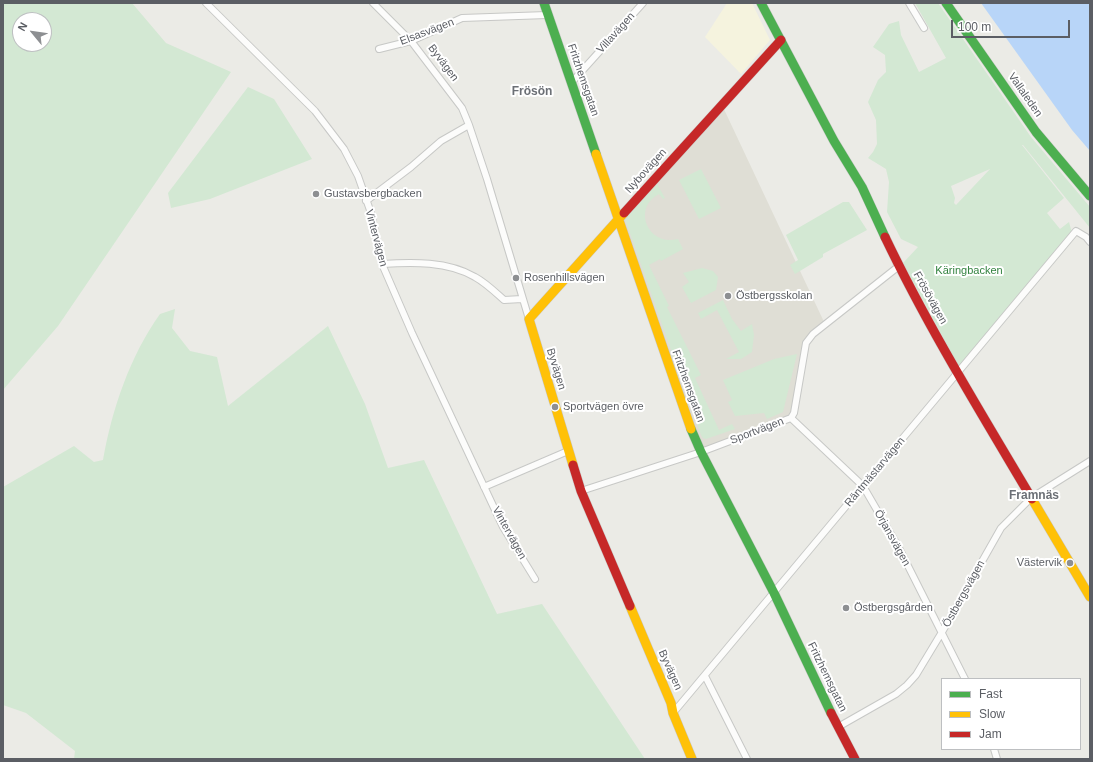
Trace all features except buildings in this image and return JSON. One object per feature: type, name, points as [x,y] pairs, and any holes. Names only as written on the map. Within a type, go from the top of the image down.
[{"type":"street","name":"Vintervägen","points":[[206,3],[319,116],[344,149],[358,176],[371,213],[382,264],[434,381],[503,528],[535,579]]},
{"type":"street","name":"Byvägen","points":[[373,3],[411,41],[462,108],[469,125],[581,490],[671,703],[673,713],[692,759]]},
{"type":"street","name":"Fritzhemsgatan","points":[[544,3],[686,417],[701,452],[774,593],[824,702],[855,759]]},
{"type":"street","name":"Villavägen","points":[[572,82],[643,3]]},
{"type":"street","name":"Frösövägen","points":[[762,3],[834,141],[862,187],[899,266],[958,373],[1090,597]]},
{"type":"street","points":[[909,3],[924,28]]},
{"type":"street","name":"Vallaleden","points":[[946,3],[1036,132],[1090,196]]},
{"type":"street","name":"Elsasvägen","points":[[379,49],[411,41],[462,18],[547,15]]},
{"type":"street","name":"Nybovägen","points":[[528,319],[781,40]]},
{"type":"street","points":[[366,201],[411,167],[441,141],[469,125]]},
{"type":"street","name":"Räntmästarvägen","points":[[673,713],[1076,231],[1086,237],[1090,242]]},
{"type":"street","points":[[382,264],[418,262],[464,271],[476,278],[504,300],[522,300]]},
{"type":"street","name":"Sportvägen","points":[[581,490],[701,452],[791,418],[794,413],[806,343],[813,334],[899,266]]},
{"type":"street","name":"Örjansvägen","points":[[791,418],[863,486],[899,548],[965,678]]},
{"type":"street","points":[[484,487],[568,451]]},
{"type":"street","name":"Östbergsvägen","points":[[838,727],[896,694],[907,685],[916,675],[942,632],[1001,528],[1031,498],[1090,461]]},
{"type":"street","points":[[705,676],[748,759]]},
{"type":"shaded area","points":[[727,3],[752,3],[770,40],[741,74],[705,37]]},
{"type":"shaded area","name":"Östbergsskolan","points":[[722,105],[825,324],[806,343],[791,418],[701,452],[618,220]]},
{"type":"green space","points":[[3,3],[132,3],[166,43],[231,72],[58,326],[3,390]]},
{"type":"green space","name":"Käringbacken","points":[[915,3],[938,3],[1031,137],[1090,207],[1090,228],[1022,145],[1064,198],[1047,213],[1060,229],[1069,222],[1072,233],[959,367],[903,263],[918,247],[901,239],[887,212],[889,182],[886,169],[868,158],[877,144],[876,120],[868,102],[878,80],[886,72],[885,55],[873,47],[889,24],[899,21],[901,35],[919,72],[946,58]],"holes":[[[990,169],[956,205],[954,203],[955,198],[951,186]]]},
{"type":"green space","points":[[248,87],[274,99],[312,159],[210,199],[171,208],[168,193]]},
{"type":"green space","points":[[701,169],[721,208],[699,219],[679,180]]},
{"type":"green space","points":[[657,184],[665,198],[663,199],[659,194],[651,200],[646,208],[645,216],[647,224],[651,232],[658,237],[667,240],[678,239],[683,249],[661,261],[660,259],[649,265],[669,306],[667,307],[701,375],[695,378],[719,430],[732,424],[735,429],[706,439],[701,435],[625,219]]},
{"type":"green space","points":[[843,202],[849,202],[867,230],[823,254],[823,257],[795,274],[790,265],[798,260],[786,235]]},
{"type":"green space","points":[[702,268],[713,271],[718,277],[716,290],[691,303],[682,287],[689,282],[683,273]]},
{"type":"green space","points":[[723,300],[732,319],[741,331],[752,324],[754,335],[752,352],[741,359],[726,359],[739,352],[717,310],[701,319],[698,313]]},
{"type":"green space","points":[[175,309],[172,328],[190,351],[217,357],[228,406],[328,326],[365,404],[388,468],[424,460],[497,614],[542,604],[645,759],[74,759],[75,751],[26,713],[3,705],[3,487],[74,446],[94,462],[103,460],[111,422],[131,365],[149,330],[160,314]]},
{"type":"green space","points":[[797,354],[783,412],[767,419],[764,413],[735,416],[728,402],[732,400],[723,380],[774,359]]},
{"type":"water","points":[[981,3],[1090,3],[1090,151],[1072,130]]},
{"type":"traffic: fast","points":[[544,3],[596,154]]},
{"type":"traffic: fast","points":[[761,3],[834,141],[862,187],[885,237]]},
{"type":"traffic: fast","points":[[946,3],[1036,132],[1090,196]]},
{"type":"traffic: fast","points":[[691,429],[701,452],[774,593],[831,713]]},
{"type":"traffic: slow","points":[[596,154],[691,429]]},
{"type":"traffic: slow","points":[[573,465],[529,319],[624,213]]},
{"type":"traffic: slow","points":[[1032,499],[1090,597]]},
{"type":"traffic: slow","points":[[630,606],[671,703],[673,713],[692,759]]},
{"type":"traffic: jam","points":[[624,213],[781,40]]},
{"type":"traffic: jam","points":[[885,237],[937,337],[1032,499]]},
{"type":"traffic: jam","points":[[573,465],[581,491],[630,606]]},
{"type":"traffic: jam","points":[[831,713],[855,759]]},
{"type":"place","name":"Gustavsbergbacken","points":[[316,194]]},
{"type":"place","name":"Rosenhillsvägen","points":[[516,278]]},
{"type":"place","name":"Östbergsskolan","points":[[728,296]]},
{"type":"place","name":"Sportvägen övre","points":[[555,407]]},
{"type":"place","name":"Västervik","points":[[1070,563]]},
{"type":"place","name":"Östbergsgården","points":[[846,608]]},
{"type":"district","name":"Frösön","points":[[532,92]]},
{"type":"district","name":"Framnäs","points":[[1034,496]]}]
